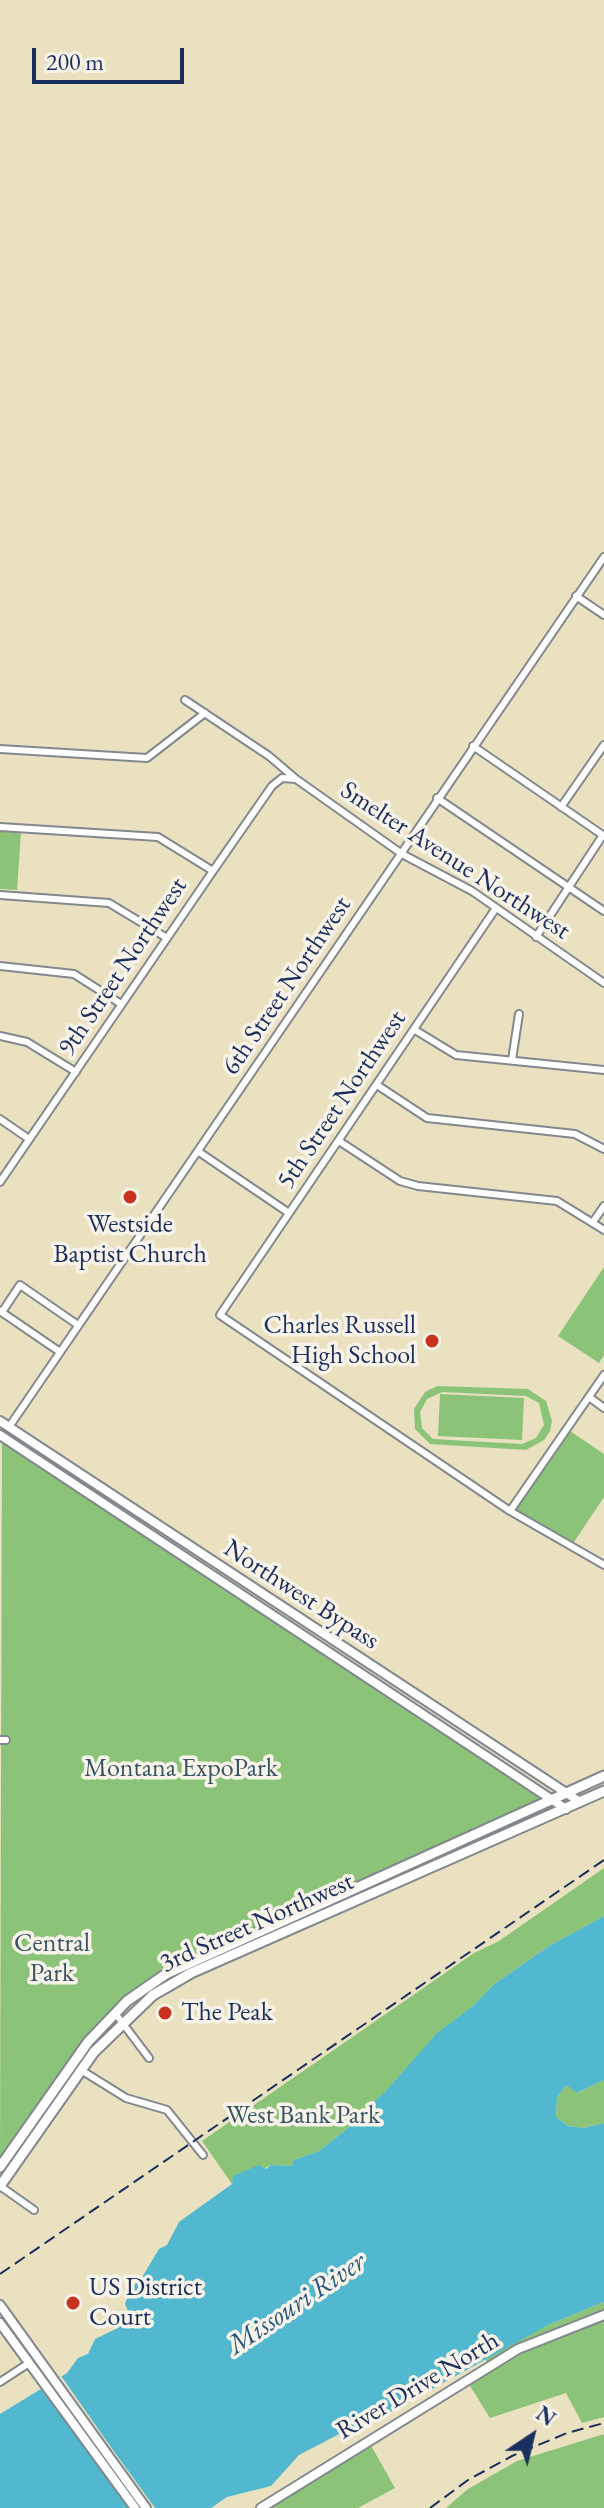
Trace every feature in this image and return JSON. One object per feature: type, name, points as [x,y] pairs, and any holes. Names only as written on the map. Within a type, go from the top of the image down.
[{"type":"highway","name":"3rd Street Northwest","points":[[0,2167],[73,2061],[114,2013],[140,1991],[187,1962],[604,1776]]},
{"type":"highway","name":"3rd Street Northwest","points":[[0,2186],[81,2070],[121,2022],[153,1995],[191,1973],[604,1791]]},
{"type":"main road","name":"Northwest Bypass","points":[[0,1421],[580,1802]]},
{"type":"main road","name":"6th Street Northwest","points":[[0,1438],[9,1427]]},
{"type":"main road","name":"Northwest Bypass","points":[[0,1438],[566,1809]]},
{"type":"main road","points":[[0,2305],[146,2508]]},
{"type":"main road","name":"River Drive North","points":[[261,2508],[518,2349],[604,2315]]},
{"type":"main road","points":[[0,2323],[135,2508]]},
{"type":"street","name":"6th Street Northwest","points":[[9,1427],[604,557]]},
{"type":"street","points":[[576,596],[604,615]]},
{"type":"street","name":"Smelter Avenue Northwest","points":[[185,700],[269,756],[296,779],[402,854],[496,908],[604,983]]},
{"type":"street","points":[[0,749],[147,758],[205,713]]},
{"type":"street","points":[[473,746],[604,836],[536,937]]},
{"type":"street","points":[[561,807],[604,746]]},
{"type":"street","name":"9th Street Northwest","points":[[0,1182],[272,786],[282,778],[296,779]]},
{"type":"street","points":[[437,798],[604,911]]},
{"type":"street","points":[[0,827],[158,837],[213,871]]},
{"type":"street","points":[[0,895],[109,903],[167,938]]},
{"type":"street","name":"5th Street Northwest","points":[[496,908],[220,1315],[510,1511]]},
{"type":"street","points":[[0,966],[74,974],[121,1004]]},
{"type":"street","points":[[512,1060],[519,1014]]},
{"type":"street","points":[[415,1030],[456,1055],[604,1070]]},
{"type":"street","points":[[0,1036],[27,1042],[76,1072]]},
{"type":"street","points":[[377,1085],[427,1118],[575,1134],[604,1149]]},
{"type":"street","points":[[0,1119],[29,1139]]},
{"type":"street","points":[[339,1141],[400,1181],[557,1201],[604,1230]]},
{"type":"street","points":[[199,1152],[289,1213]]},
{"type":"street","points":[[593,1222],[604,1206]]},
{"type":"street","points":[[60,1352],[1,1312],[20,1285],[78,1325]]},
{"type":"street","points":[[604,1375],[510,1511],[604,1565]]},
{"type":"street","points":[[589,1397],[604,1408]]},
{"type":"street","points":[[114,2013],[149,2058]]},
{"type":"street","points":[[73,2061],[81,2070],[126,2098],[167,2110],[203,2155]]},
{"type":"street","points":[[0,2186],[34,2210]]},
{"type":"street","points":[[0,2382],[29,2363]]},
{"type":"green space","points":[[0,830],[21,832],[17,890],[0,889]]},
{"type":"green space","points":[[604,1267],[604,1355],[599,1363],[558,1336]]},
{"type":"green space","points":[[437,1386],[528,1389],[546,1401],[552,1421],[550,1431],[544,1440],[526,1450],[430,1444],[415,1429],[414,1409],[425,1392]],"holes":[[[442,1392],[526,1396],[539,1403],[544,1425],[536,1438],[522,1444],[433,1439],[422,1428],[420,1412],[427,1399]]]},
{"type":"green space","points":[[440,1394],[524,1398],[522,1440],[438,1436]]},
{"type":"green space","points":[[567,1429],[604,1454],[604,1497],[572,1545],[510,1511]]},
{"type":"green space","name":"Montana ExpoPark","points":[[2,1436],[551,1799],[187,1962],[114,2012],[0,2160]]},
{"type":"green space","name":"West Bank Park","points":[[604,1868],[604,1916],[549,1946],[493,1985],[473,2006],[438,2033],[385,2092],[358,2116],[358,2120],[319,2151],[294,2160],[291,2166],[271,2165],[232,2184],[202,2141],[474,1953],[499,1941]]},
{"type":"green space","points":[[604,2080],[604,2123],[584,2128],[568,2126],[556,2117],[557,2098],[566,2085],[578,2093]]},
{"type":"green space","points":[[604,2302],[604,2417],[582,2423],[566,2393],[490,2418],[467,2381],[491,2367],[484,2358],[548,2325]]},
{"type":"green space","points":[[604,2434],[604,2508],[446,2508],[468,2489],[517,2461]]},
{"type":"green space","points":[[369,2442],[395,2488],[358,2508],[267,2508]]},
{"type":"water","name":"Missouri River","points":[[604,1916],[604,2080],[577,2093],[566,2085],[557,2098],[556,2117],[568,2126],[584,2128],[604,2123],[604,2302],[548,2325],[356,2431],[343,2432],[299,2455],[271,2486],[227,2497],[211,2508],[0,2508],[0,2414],[67,2373],[78,2358],[88,2354],[95,2339],[118,2328],[129,2313],[125,2304],[131,2287],[141,2279],[159,2249],[167,2245],[179,2222],[232,2184],[233,2176],[259,2165],[266,2169],[271,2165],[291,2166],[294,2160],[319,2151],[358,2120],[357,2116],[385,2092],[437,2033],[473,2006],[493,1985],[549,1946]]},
{"type":"pier","points":[[59,2373],[155,2508],[130,2508],[38,2385]]},
{"type":"railway","points":[[0,2274],[604,1860]]},
{"type":"railway","points":[[430,2508],[468,2480],[512,2456],[567,2433],[604,2423]]},
{"type":"place","name":"Westside Baptist Church","points":[[130,1197]]},
{"type":"place","name":"Charles Russell High School","points":[[432,1341]]},
{"type":"place","name":"The Peak","points":[[165,2013]]},
{"type":"place","name":"US District Court","points":[[73,2303]]},
{"type":"park label","name":"Central Park","points":[[52,1959]]}]
